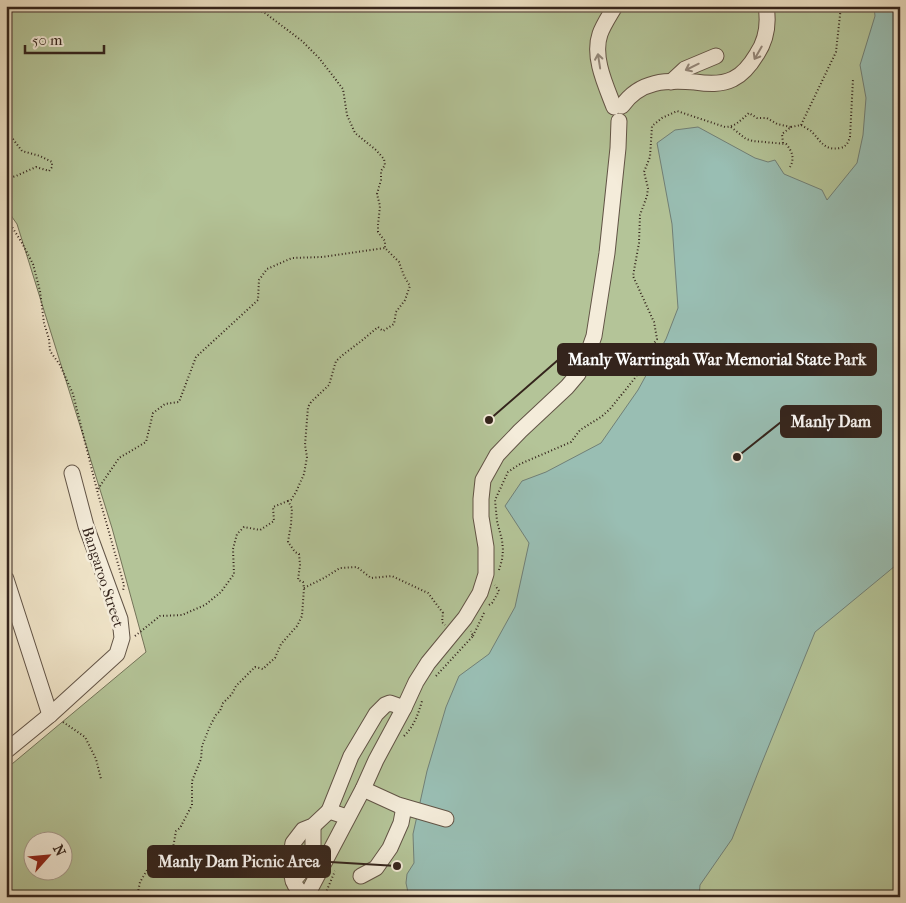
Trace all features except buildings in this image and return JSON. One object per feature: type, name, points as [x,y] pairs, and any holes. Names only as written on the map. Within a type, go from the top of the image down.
[{"type":"street","points":[[404,708],[390,704],[385,705],[376,714],[351,756],[329,810],[313,826],[303,830],[293,843],[289,868],[294,885],[305,897],[363,789],[376,760],[404,708],[416,682],[428,663],[465,618],[480,593],[486,574],[486,547],[481,517],[483,480],[497,455],[578,374],[594,336],[607,253],[618,148],[619,111],[603,78],[597,46],[600,33],[615,6]]},
{"type":"street","points":[[619,111],[628,97],[644,86],[671,82],[723,83],[743,73],[762,48],[768,21],[766,6]]},
{"type":"street","points":[[671,82],[686,69],[716,56]]},
{"type":"street","name":"Bangaroo Street","points":[[6,751],[50,715],[117,654],[122,638],[120,619],[86,526],[72,473]]},
{"type":"street","points":[[6,579],[50,715]]},
{"type":"street","points":[[363,789],[398,805],[446,819]]},
{"type":"street","points":[[361,876],[376,868],[390,848],[401,823],[404,807]]},
{"type":"street","points":[[329,810],[347,817]]},
{"type":"path","points":[[122,638],[131,640],[160,616],[182,615],[205,605],[221,592],[234,574],[233,549],[238,534],[244,527],[260,530],[274,521],[273,507],[291,500],[296,492],[304,474],[307,457],[305,445],[308,409],[311,402],[329,385],[336,361],[378,328],[383,331],[394,324],[396,312],[405,300],[410,286],[399,262],[385,248],[385,241],[378,232],[380,206],[377,194],[381,180],[381,170],[385,166],[384,159],[355,132],[347,115],[343,89],[319,58],[302,41],[264,14],[248,6]]},
{"type":"path","points":[[801,125],[836,52],[841,6]]},
{"type":"path","points":[[716,123],[724,127],[731,127],[748,113],[758,118],[767,118],[777,124],[791,127],[801,125],[828,148],[843,148],[848,144],[850,137],[853,79]]},
{"type":"path","points":[[6,103],[11,112],[10,135],[22,151],[40,156],[52,162],[52,167],[49,171],[36,167],[6,179]]},
{"type":"path","points":[[731,127],[746,139],[786,144],[793,154],[793,162],[790,166]]},
{"type":"path","points":[[783,143],[782,134],[791,127]]},
{"type":"path","points":[[6,215],[33,264],[40,290],[50,352],[60,365],[73,394],[97,490],[124,585],[123,594]]},
{"type":"path","points":[[97,490],[119,458],[146,442],[153,413],[165,404],[179,402],[196,358],[258,300],[259,280],[266,269],[292,258],[322,257],[385,248]]},
{"type":"path","points":[[624,392],[629,395]]},
{"type":"path","points":[[137,897],[140,882],[149,868],[159,856],[173,848],[176,831],[180,828],[192,805],[192,781],[201,760],[202,746],[216,715],[246,675],[255,667],[263,670],[276,658],[281,644],[297,626],[302,616],[304,588],[303,582],[298,580],[299,554],[295,552],[288,542],[292,508],[288,501]]},
{"type":"path","points":[[304,588],[340,568],[357,567],[371,578],[392,576],[428,593],[443,613],[442,622],[448,629],[449,638]]},
{"type":"path","points":[[486,606],[492,603],[499,591],[491,583]]},
{"type":"path","points":[[432,680],[473,636],[465,618]]},
{"type":"path","points":[[399,741],[410,730],[417,717],[424,695]]},
{"type":"path","points":[[50,715],[56,716],[85,737],[96,759],[101,779]]},
{"type":"path","points":[[324,897],[335,871]]},
{"type":"green space","points":[[6,6],[900,6],[900,897],[6,897],[6,769],[146,652],[112,528],[17,224],[12,217],[6,199]]},
{"type":"water","points":[[874,6],[900,6],[900,559],[895,566],[815,632],[732,839],[700,885],[699,897],[409,897],[406,883],[407,874],[414,863],[413,834],[427,771],[446,707],[459,676],[489,654],[515,607],[529,543],[505,506],[522,481],[546,472],[601,443],[638,390],[666,339],[678,308],[672,224],[657,143],[675,130],[698,127],[755,158],[768,162],[775,160],[784,174],[822,190],[827,200],[857,163],[863,135],[866,98],[860,65],[875,16]]},
{"type":"place","name":"Manly Warringah War Memorial State Park","points":[[489,420]]},
{"type":"place","name":"Manly Dam","points":[[737,457]]},
{"type":"place","name":"Manly Dam Picnic Area","points":[[397,866]]}]
